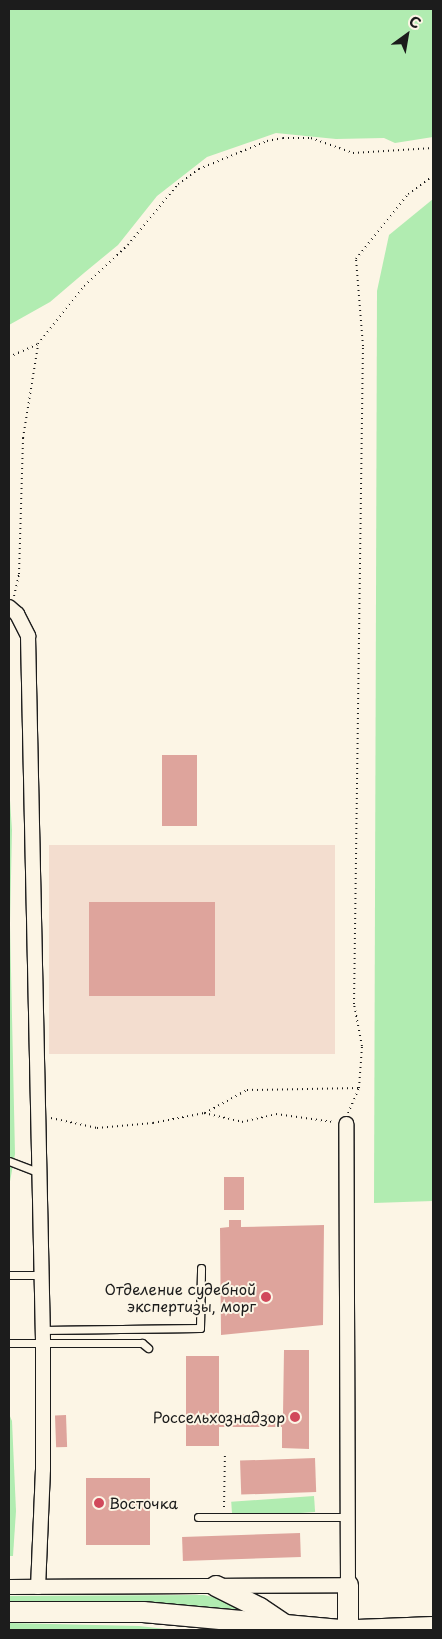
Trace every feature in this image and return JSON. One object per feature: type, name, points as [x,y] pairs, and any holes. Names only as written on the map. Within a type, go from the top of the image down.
[{"type":"main road","points":[[348,1585],[348,1630]]},
{"type":"main road","points":[[216,1586],[260,1608],[290,1628]]},
{"type":"main road","points":[[9,1612],[143,1612],[290,1628],[340,1630]]},
{"type":"main road","points":[[357,1630],[431,1628]]},
{"type":"street","points":[[9,607],[17,614],[28,636],[42,1336],[42,1469],[38,1586]]},
{"type":"street","points":[[9,1587],[348,1585],[346,1124]]},
{"type":"lane","points":[[9,1161],[38,1172]]},
{"type":"lane","points":[[9,1343],[42,1336],[200,1328],[201,1268]]},
{"type":"lane","points":[[9,1275],[41,1275]]},
{"type":"lane","points":[[42,1336],[142,1343],[148,1348]]},
{"type":"lane","points":[[198,1517],[349,1517]]},
{"type":"path","points":[[9,357],[38,344],[84,286],[128,245],[178,184],[200,169],[267,141],[283,138],[311,138],[354,152],[433,148]]},
{"type":"path","points":[[204,1113],[242,1122],[276,1114],[346,1124],[349,1106],[359,1088],[362,1046],[354,1004],[354,918],[358,851],[357,622],[362,346],[356,259],[408,194],[433,176]]},
{"type":"path","points":[[9,607],[19,574],[23,438],[38,344]]},
{"type":"path","points":[[37,1124],[50,1118],[97,1128],[153,1123],[204,1113],[247,1090],[359,1088]]},
{"type":"path","points":[[224,1517],[226,1452]]},
{"type":"shaded area","points":[[49,845],[335,845],[335,1054],[49,1054]]},
{"type":"green space","points":[[9,9],[433,9],[433,137],[395,143],[384,138],[336,139],[276,133],[207,157],[157,196],[118,245],[50,302],[9,325]]},
{"type":"green space","points":[[433,199],[433,1201],[374,1203],[377,291],[389,235]]},
{"type":"green space","points":[[9,785],[12,830],[10,924],[15,1154],[9,1187]]},
{"type":"green space","points":[[9,1414],[12,1421],[16,1511],[13,1556],[9,1556]]},
{"type":"green space","points":[[314,1496],[315,1512],[232,1518],[231,1502]]},
{"type":"green space","points":[[204,1595],[226,1600],[259,1618],[9,1605],[9,1596]]},
{"type":"green space","points":[[9,1623],[139,1626],[175,1630],[9,1630]]},
{"type":"building","points":[[162,755],[197,755],[197,826],[162,826]]},
{"type":"building","points":[[89,902],[215,902],[215,996],[89,996]]},
{"type":"building","points":[[224,1177],[244,1177],[244,1210],[224,1210]]},
{"type":"building","points":[[229,1220],[241,1220],[241,1227],[324,1225],[323,1325],[221,1335],[220,1228],[229,1227]]},
{"type":"building","points":[[284,1350],[309,1350],[309,1449],[282,1448],[282,1427],[219,1427],[219,1446],[186,1446],[186,1356],[219,1356],[219,1414],[283,1414]]},
{"type":"building","points":[[55,1415],[66,1415],[67,1447],[56,1447]]},
{"type":"building","points":[[315,1458],[316,1492],[241,1495],[240,1461]]},
{"type":"building","points":[[86,1478],[150,1478],[150,1545],[86,1545]]},
{"type":"building","points":[[300,1533],[301,1557],[183,1561],[182,1537]]},
{"type":"place","name":"Отделение судебной экспертизы, морг","points":[[266,1297]]},
{"type":"place","name":"Россельхознадзор","points":[[295,1417]]},
{"type":"place","name":"Восточка","points":[[99,1503]]}]
